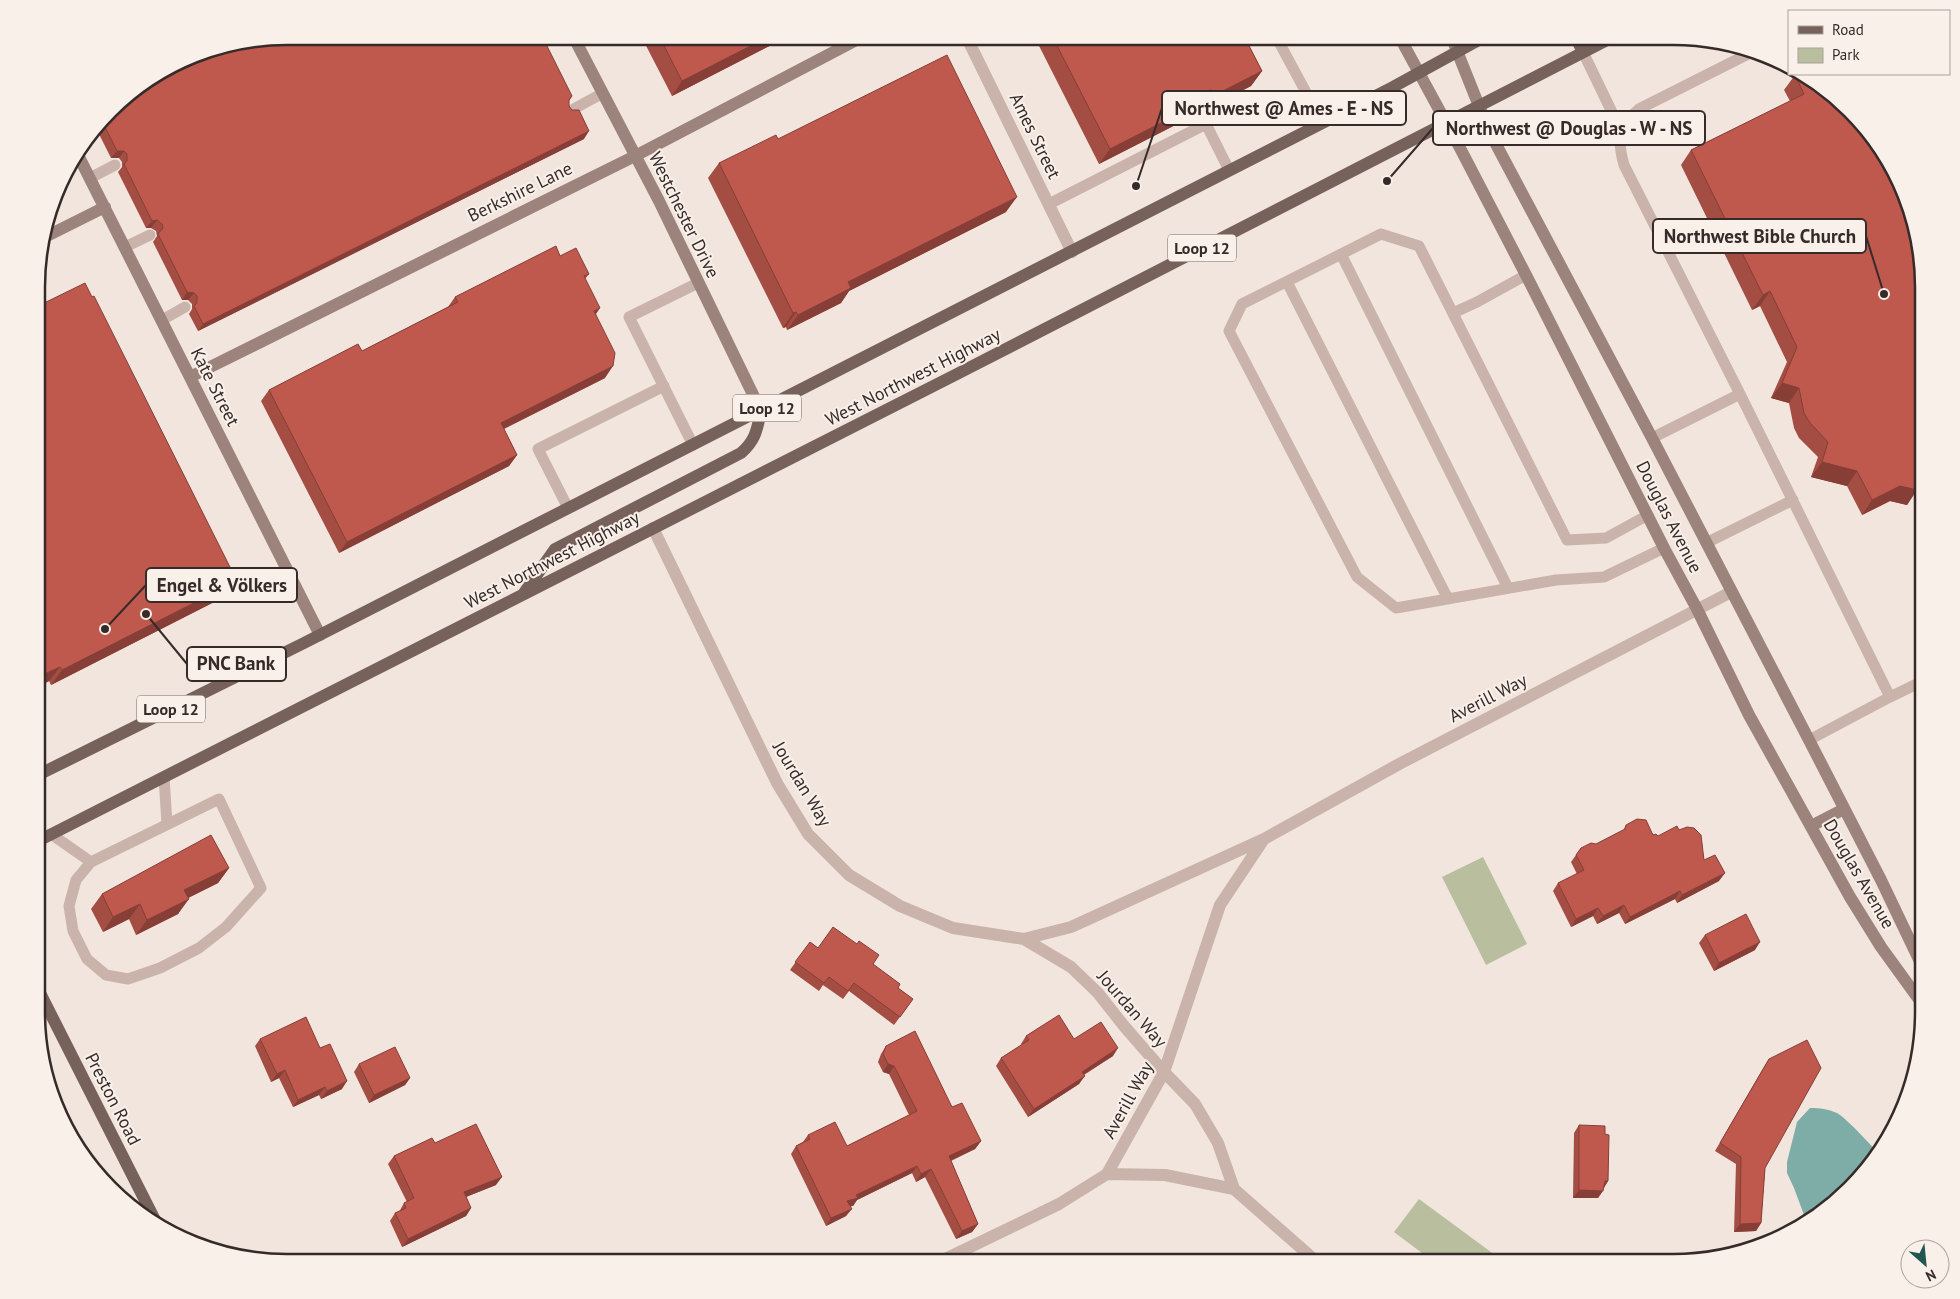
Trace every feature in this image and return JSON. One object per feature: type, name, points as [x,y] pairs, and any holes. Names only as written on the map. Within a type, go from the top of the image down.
[{"type":"main road","name":"Loop 12","points":[[45,772],[320,635],[761,411],[1470,45]]},
{"type":"main road","points":[[1580,45],[1583,52]]},
{"type":"main road","name":"West Northwest Highway","points":[[45,837],[957,374],[1597,45]]},
{"type":"main road","points":[[523,595],[555,549],[741,453],[751,445],[761,411]]},
{"type":"main road","name":"Preston Road","points":[[45,1003],[151,1212]]},
{"type":"street","name":"Westchester Drive","points":[[579,45],[761,411]]},
{"type":"street","name":"Berkshire Lane","points":[[190,377],[635,156],[847,45]]},
{"type":"street","name":"Ames Street","points":[[970,45],[1072,252]]},
{"type":"street","name":"Douglas Avenue","points":[[1404,45],[1526,275],[1749,715],[1850,897],[1881,947],[1915,994]]},
{"type":"street","name":"Douglas Avenue","points":[[1454,45],[1495,144],[1652,438],[1882,880],[1915,951]]},
{"type":"street","name":"Kate Street","points":[[81,160],[320,635]]},
{"type":"street","points":[[51,234],[105,207]]},
{"type":"street","name":"Jourdan Way","points":[[653,528],[777,783],[808,834],[849,875],[900,906],[953,928],[1024,939],[1071,966],[1098,992],[1124,1026],[1195,1104],[1218,1143],[1234,1189]]},
{"type":"street","name":"Averill Way","points":[[1024,939],[1072,927],[1264,839],[1401,763],[1731,592]]},
{"type":"street","points":[[1811,826],[1844,809]]},
{"type":"street","name":"Averill Way","points":[[954,1254],[1059,1204],[1106,1174],[1164,1072],[1220,905],[1264,839]]},
{"type":"street","name":"Jourdan Way","points":[[1106,1174],[1165,1175],[1234,1189],[1309,1254]]},
{"type":"lane","points":[[1281,45],[1322,122]]},
{"type":"lane","points":[[1583,52],[1621,131]]},
{"type":"lane","points":[[1744,56],[1639,109],[1628,118],[1621,131],[1620,148],[1624,166],[1740,394],[1890,697]]},
{"type":"lane","points":[[570,111],[603,93]]},
{"type":"lane","points":[[1200,112],[1229,170]]},
{"type":"lane","points":[[1049,204],[1206,124]]},
{"type":"lane","points":[[90,178],[114,165]]},
{"type":"lane","points":[[1648,515],[1606,538],[1567,540],[1419,246],[1381,234],[1242,304],[1229,331],[1357,577],[1396,608],[1556,580],[1604,578],[1664,548]]},
{"type":"lane","points":[[125,247],[150,235]]},
{"type":"lane","points":[[1341,254],[1508,588]]},
{"type":"lane","points":[[1453,313],[1526,275]]},
{"type":"lane","points":[[1287,282],[1448,599]]},
{"type":"lane","points":[[692,445],[629,317],[698,283]]},
{"type":"lane","points":[[162,320],[186,307]]},
{"type":"lane","points":[[568,508],[538,450],[664,386]]},
{"type":"lane","points":[[1652,438],[1740,394]]},
{"type":"lane","points":[[1706,543],[1793,500]]},
{"type":"lane","points":[[1809,740],[1915,685]]},
{"type":"lane","points":[[164,777],[168,824]]},
{"type":"lane","points":[[219,800],[261,888],[226,927],[199,948],[160,968],[128,979],[106,975],[87,959],[73,931],[69,906],[76,880],[91,862],[219,800]]},
{"type":"lane","points":[[51,834],[91,862]]},
{"type":"green space","points":[[1483,857],[1527,944],[1486,965],[1442,877]]},
{"type":"green space","points":[[1419,1199],[1494,1254],[1423,1254],[1394,1232]]},
{"type":"water","points":[[1810,1108],[1824,1109],[1837,1113],[1873,1148],[1855,1172],[1833,1194],[1804,1215],[1787,1173],[1787,1162],[1797,1122]]},
{"type":"building","points":[[287,45],[546,45],[572,96],[569,100],[569,106],[572,110],[579,110],[589,131],[203,324],[194,306],[197,303],[197,296],[194,293],[187,292],[158,234],[163,228],[162,224],[157,220],[152,221],[124,164],[127,161],[127,154],[124,151],[117,151],[105,127],[127,105],[166,77],[194,63],[224,53],[255,47]]},
{"type":"building","points":[[664,45],[752,45],[682,81]]},
{"type":"building","points":[[1057,45],[1249,45],[1262,71],[1217,94],[1211,90],[1207,91],[1203,96],[1204,101],[1110,149]]},
{"type":"building","points":[[947,55],[1017,197],[848,282],[851,288],[798,315],[796,312],[793,313],[719,163],[776,135],[778,139]]},
{"type":"building","points":[[1797,79],[1833,105],[1855,127],[1874,152],[1897,194],[1907,224],[1913,255],[1915,287],[1915,490],[1900,486],[1872,500],[1857,471],[1822,462],[1828,442],[1810,423],[1804,413],[1799,388],[1782,383],[1797,347],[1770,291],[1763,295],[1691,150],[1804,94]]},
{"type":"building","points":[[556,246],[560,256],[576,248],[589,274],[584,276],[600,308],[594,311],[615,353],[613,366],[501,423],[517,455],[347,542],[269,390],[358,344],[362,351],[458,302],[455,297]]},
{"type":"building","points":[[85,283],[92,297],[94,296],[237,581],[62,670],[60,667],[45,674],[45,303]]},
{"type":"building","points":[[1637,819],[1646,820],[1653,835],[1656,834],[1658,836],[1677,826],[1679,830],[1687,827],[1694,828],[1701,835],[1704,860],[1715,855],[1725,873],[1682,895],[1680,891],[1630,917],[1624,905],[1603,916],[1598,908],[1576,919],[1558,883],[1584,870],[1576,855],[1581,848],[1591,843],[1596,844],[1625,829],[1626,825]]},
{"type":"building","points":[[211,835],[229,868],[184,890],[189,899],[147,920],[140,904],[113,917],[102,894]]},
{"type":"building","points":[[1746,914],[1760,942],[1719,963],[1705,935]]},
{"type":"building","points":[[833,927],[857,944],[859,941],[879,955],[873,964],[900,984],[898,988],[913,999],[900,1017],[854,983],[848,991],[829,977],[824,983],[795,962],[810,942],[818,948]]},
{"type":"building","points":[[1059,1015],[1074,1039],[1101,1022],[1118,1048],[1082,1072],[1085,1076],[1034,1109],[1001,1058],[1029,1040],[1026,1036]]},
{"type":"building","points":[[306,1017],[320,1048],[330,1044],[347,1081],[327,1091],[325,1087],[298,1100],[285,1070],[277,1074],[260,1039]]},
{"type":"building","points":[[915,1031],[952,1107],[962,1103],[981,1141],[949,1156],[978,1224],[962,1231],[931,1169],[921,1174],[917,1166],[856,1195],[858,1198],[847,1201],[852,1209],[831,1218],[796,1146],[810,1139],[808,1135],[835,1122],[847,1146],[917,1111],[894,1066],[888,1064],[883,1054],[886,1046]]},
{"type":"building","points":[[1807,1040],[1821,1068],[1765,1168],[1761,1223],[1740,1224],[1741,1157],[1720,1143],[1769,1059]]},
{"type":"building","points":[[395,1047],[410,1078],[374,1095],[359,1064]]},
{"type":"building","points":[[476,1124],[502,1177],[464,1192],[471,1208],[408,1239],[395,1213],[406,1208],[404,1203],[414,1198],[394,1156],[432,1138],[435,1143]]},
{"type":"building","points":[[1579,1125],[1605,1126],[1605,1134],[1609,1135],[1608,1181],[1605,1181],[1603,1191],[1579,1190]]},
{"type":"place","name":"Northwest @ Douglas - W - NS","points":[[1387,181]]},
{"type":"place","name":"Northwest @ Ames - E - NS","points":[[1136,186]]},
{"type":"place","name":"Northwest Bible Church","points":[[1884,294]]},
{"type":"place","name":"PNC Bank","points":[[146,614]]},
{"type":"place","name":"Engel & Völkers","points":[[105,629]]}]
